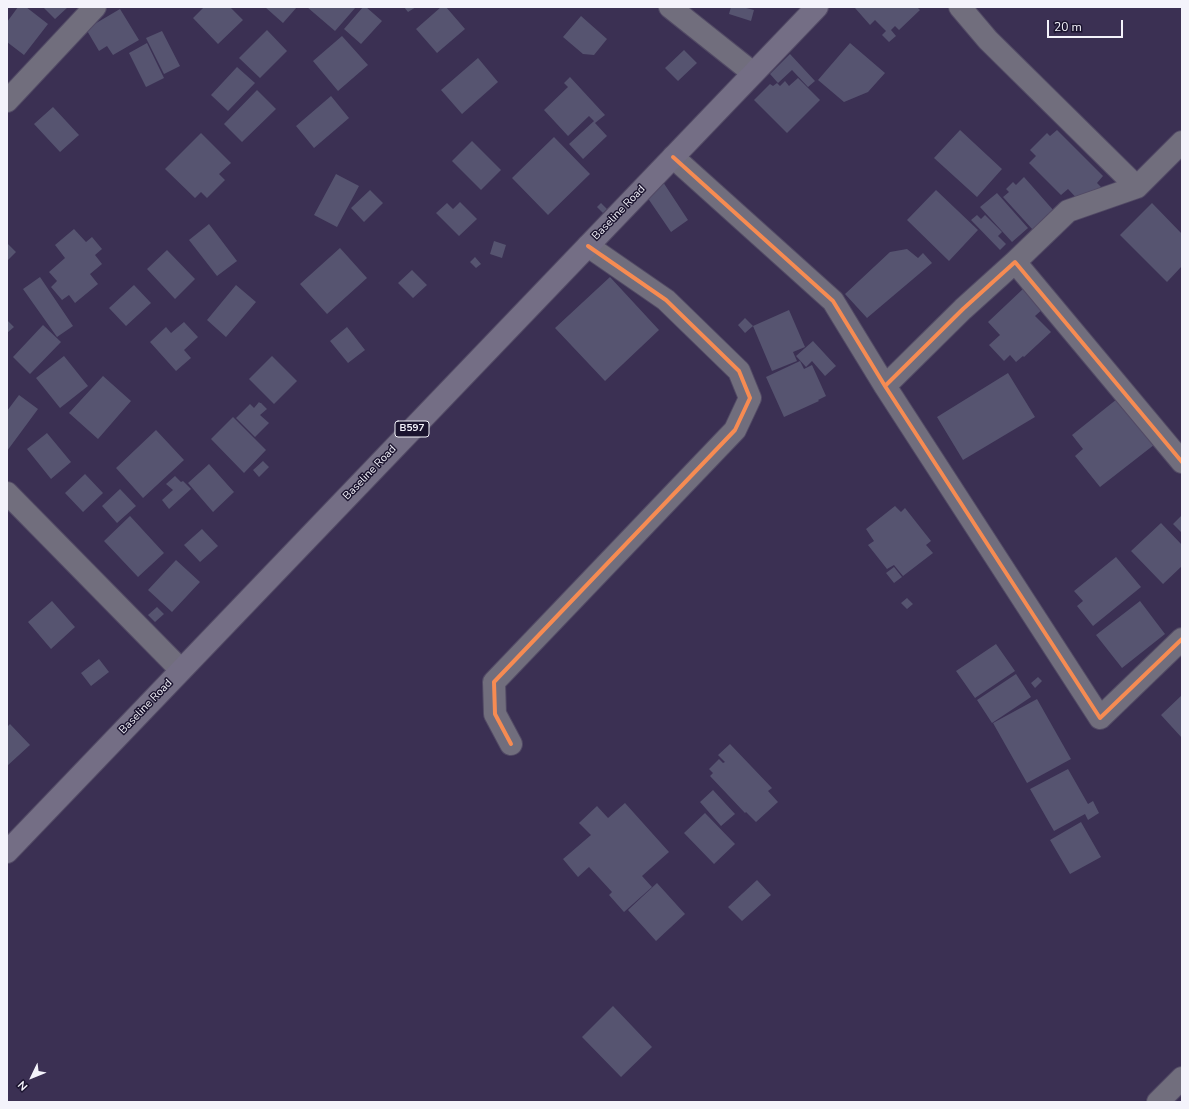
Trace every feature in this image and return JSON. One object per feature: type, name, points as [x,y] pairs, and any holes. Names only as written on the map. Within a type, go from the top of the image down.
[{"type":"main road","name":"Baseline Road","points":[[7,852],[817,7]]},
{"type":"street","points":[[7,101],[95,7]]},
{"type":"street","points":[[670,7],[754,73]]},
{"type":"street","points":[[960,7],[988,40],[1137,187]]},
{"type":"street","points":[[885,386],[963,308],[1015,262],[1068,211],[1137,187],[1182,142]]},
{"type":"street","points":[[673,157],[833,301],[885,386],[1100,718],[1182,639]]},
{"type":"street","points":[[511,744],[495,714],[494,682],[735,430],[750,398],[739,371],[666,300],[588,246]]},
{"type":"street","points":[[1015,262],[1182,462]]},
{"type":"street","points":[[7,492],[181,670]]},
{"type":"street","points":[[1158,1102],[1182,1078]]},
{"type":"building","points":[[18,7],[26,7],[48,24],[24,55],[7,42],[7,22]]},
{"type":"building","points":[[43,7],[68,7],[55,19]]},
{"type":"building","points":[[204,7],[230,7],[243,20],[218,44],[193,18]]},
{"type":"building","points":[[265,7],[297,7],[283,23]]},
{"type":"building","points":[[307,7],[356,7],[335,31]]},
{"type":"building","points":[[363,7],[366,7],[382,21],[361,44],[344,29]]},
{"type":"building","points":[[404,7],[416,7],[408,12]]},
{"type":"building","points":[[441,7],[446,7],[465,29],[437,53],[416,29]]},
{"type":"building","points":[[731,7],[742,7],[754,10],[751,21],[729,14]]},
{"type":"building","points":[[917,7],[920,10],[899,30],[895,26],[891,30],[896,36],[889,42],[882,35],[886,31],[875,20],[870,25],[855,8]]},
{"type":"building","points":[[120,9],[139,40],[113,55],[107,46],[99,51],[86,29]]},
{"type":"building","points":[[581,16],[607,39],[594,55],[583,54],[563,37]]},
{"type":"building","points":[[267,30],[287,51],[260,78],[239,58]]},
{"type":"building","points":[[162,31],[180,66],[164,74],[146,38]]},
{"type":"building","points":[[342,36],[368,65],[338,91],[313,61]]},
{"type":"building","points":[[147,43],[164,78],[146,87],[129,53]]},
{"type":"building","points":[[850,43],[885,73],[868,92],[844,102],[818,80]]},
{"type":"building","points":[[684,50],[697,63],[678,81],[665,68]]},
{"type":"building","points":[[790,54],[815,81],[808,87],[792,70],[778,83],[770,74]]},
{"type":"building","points":[[478,58],[498,82],[462,114],[441,90]]},
{"type":"building","points":[[237,67],[255,83],[228,111],[211,95]]},
{"type":"building","points":[[570,77],[605,115],[595,123],[607,136],[583,159],[569,144],[594,121],[589,116],[568,136],[544,110],[568,87],[564,83]]},
{"type":"building","points":[[798,78],[820,100],[787,133],[754,100],[770,84],[773,86],[777,83],[780,86],[785,81],[789,86]]},
{"type":"building","points":[[257,90],[276,109],[242,142],[224,124]]},
{"type":"building","points":[[331,96],[349,118],[314,148],[296,126]]},
{"type":"building","points":[[53,107],[79,135],[60,152],[34,124]]},
{"type":"building","points":[[960,130],[1002,169],[977,197],[934,158]]},
{"type":"building","points":[[1057,130],[1103,176],[1097,183],[1101,187],[1083,205],[1068,189],[1061,195],[1029,163],[1036,156],[1030,150],[1047,133],[1050,136]]},
{"type":"building","points":[[201,133],[231,163],[219,174],[225,180],[207,198],[201,192],[195,198],[165,169]]},
{"type":"building","points":[[554,137],[590,174],[548,215],[512,178]]},
{"type":"building","points":[[472,141],[501,170],[481,190],[452,161]]},
{"type":"building","points":[[336,174],[359,186],[337,227],[314,215]]},
{"type":"building","points":[[1024,177],[1054,211],[1033,230],[1003,197],[1009,192],[1006,189],[1013,182],[1016,185]]},
{"type":"building","points":[[663,182],[688,220],[671,232],[645,194]]},
{"type":"building","points":[[370,190],[383,203],[364,222],[351,208]]},
{"type":"building","points":[[936,190],[978,230],[949,261],[907,220]]},
{"type":"building","points":[[997,193],[1028,228],[1012,242],[980,207]]},
{"type":"building","points":[[460,202],[477,219],[459,236],[436,213],[447,203],[453,209]]},
{"type":"building","points":[[601,203],[607,209],[603,213],[597,207]]},
{"type":"building","points":[[1152,203],[1182,234],[1182,266],[1167,282],[1120,235]]},
{"type":"building","points":[[977,215],[981,219],[985,215],[1002,232],[998,236],[1006,244],[1000,250],[971,220]]},
{"type":"building","points":[[209,224],[237,261],[217,276],[189,240]]},
{"type":"building","points":[[74,229],[86,242],[92,237],[102,249],[95,255],[102,264],[90,274],[98,284],[75,303],[69,295],[62,300],[51,287],[57,281],[49,272],[65,258],[55,245]]},
{"type":"building","points":[[494,241],[506,245],[502,258],[490,254]]},
{"type":"building","points":[[7,243],[16,252],[7,261]]},
{"type":"building","points":[[340,248],[367,278],[327,314],[300,284]]},
{"type":"building","points":[[907,249],[918,258],[923,253],[932,263],[867,318],[845,294],[890,252]]},
{"type":"building","points":[[167,250],[195,279],[175,299],[147,269]]},
{"type":"building","points":[[475,257],[481,264],[476,268],[470,262]]},
{"type":"building","points":[[412,270],[427,285],[413,298],[398,283]]},
{"type":"building","points":[[40,277],[73,326],[57,337],[23,289]]},
{"type":"building","points":[[610,277],[659,330],[605,381],[555,328]]},
{"type":"building","points":[[134,285],[151,303],[126,326],[109,308]]},
{"type":"building","points":[[236,285],[256,302],[226,337],[207,320]]},
{"type":"building","points":[[1024,288],[1044,308],[1035,316],[1051,332],[1024,357],[1023,356],[1016,362],[1010,355],[1004,361],[989,345],[1000,335],[988,322]]},
{"type":"building","points":[[789,310],[805,347],[793,352],[797,361],[772,371],[753,326]]},
{"type":"building","points":[[745,318],[753,326],[745,333],[738,325]]},
{"type":"building","points":[[7,320],[14,327],[7,333]]},
{"type":"building","points":[[184,322],[198,337],[184,350],[191,358],[176,371],[150,342],[166,327],[171,333]]},
{"type":"building","points":[[43,325],[61,342],[30,374],[13,357]]},
{"type":"building","points":[[347,327],[365,350],[348,363],[330,341]]},
{"type":"building","points":[[813,341],[836,366],[825,376],[812,361],[806,367],[796,356]]},
{"type":"building","points":[[64,356],[88,386],[60,408],[36,378]]},
{"type":"building","points":[[272,356],[297,381],[274,404],[249,379]]},
{"type":"building","points":[[800,361],[804,369],[812,365],[826,396],[818,400],[819,401],[784,417],[766,377]]},
{"type":"building","points":[[1008,373],[1035,417],[963,460],[937,417]]},
{"type":"building","points":[[103,376],[131,401],[98,439],[69,413]]},
{"type":"building","points":[[19,395],[38,409],[7,451],[7,411]]},
{"type":"building","points":[[1122,395],[1159,441],[1100,487],[1075,456],[1083,449],[1072,435]]},
{"type":"building","points":[[259,402],[267,409],[260,415],[269,423],[255,437],[236,418],[250,404],[254,408]]},
{"type":"building","points":[[233,417],[266,450],[244,473],[211,439]]},
{"type":"building","points":[[156,430],[184,460],[143,498],[116,468]]},
{"type":"building","points":[[47,433],[71,462],[51,479],[27,449]]},
{"type":"building","points":[[263,461],[269,467],[259,477],[253,470]]},
{"type":"building","points":[[209,464],[234,492],[213,512],[188,483]]},
{"type":"building","points":[[85,474],[103,493],[83,512],[65,493]]},
{"type":"building","points":[[175,476],[191,489],[169,509],[162,500],[173,490],[166,484]]},
{"type":"building","points":[[120,489],[136,506],[117,523],[102,506]]},
{"type":"building","points":[[895,506],[901,512],[905,508],[931,541],[926,545],[933,553],[903,576],[894,565],[887,569],[868,545],[874,541],[866,529]]},
{"type":"building","points":[[1182,515],[1182,533],[1173,524]]},
{"type":"building","points":[[130,516],[164,553],[138,577],[104,541]]},
{"type":"building","points":[[1161,523],[1182,545],[1182,566],[1163,584],[1131,551]]},
{"type":"building","points":[[202,529],[218,546],[200,562],[184,545]]},
{"type":"building","points":[[1116,557],[1141,587],[1093,626],[1077,606],[1083,601],[1074,591]]},
{"type":"building","points":[[176,560],[200,582],[172,612],[148,590]]},
{"type":"building","points":[[894,567],[902,577],[894,583],[886,573]]},
{"type":"building","points":[[907,598],[913,604],[907,609],[901,603]]},
{"type":"building","points":[[52,601],[75,627],[51,649],[28,622]]},
{"type":"building","points":[[1140,601],[1165,634],[1122,668],[1096,635]]},
{"type":"building","points":[[157,607],[164,614],[155,622],[148,615]]},
{"type":"building","points":[[996,644],[1015,671],[975,698],[956,671]]},
{"type":"building","points":[[99,659],[109,672],[91,686],[81,673]]},
{"type":"building","points":[[1016,674],[1031,697],[992,723],[977,700]]},
{"type":"building","points":[[1038,677],[1042,681],[1035,688],[1031,683]]},
{"type":"building","points":[[1182,695],[1182,738],[1161,715]]},
{"type":"building","points":[[1037,699],[1071,759],[1027,783],[993,723]]},
{"type":"building","points":[[10,724],[30,745],[7,766],[7,727]]},
{"type":"building","points":[[730,744],[772,788],[768,791],[778,802],[756,822],[746,812],[745,813],[710,776],[713,773],[709,769],[719,759],[723,763],[725,762],[718,755]]},
{"type":"building","points":[[1068,769],[1088,804],[1093,801],[1099,813],[1088,820],[1085,814],[1054,831],[1030,789]]},
{"type":"building","points":[[713,790],[735,814],[721,826],[700,802]]},
{"type":"building","points":[[625,803],[669,852],[642,876],[652,887],[624,912],[609,895],[612,892],[589,867],[578,877],[563,859],[591,835],[579,823],[597,806],[608,818]]},
{"type":"building","points":[[705,813],[735,844],[714,864],[684,833]]},
{"type":"building","points":[[1081,822],[1101,857],[1070,874],[1050,840]]},
{"type":"building","points":[[757,880],[771,895],[742,921],[728,907]]},
{"type":"building","points":[[657,883],[685,914],[656,941],[628,910]]},
{"type":"building","points":[[613,1006],[652,1047],[621,1077],[582,1037]]},
{"type":"cycle path","points":[[673,157],[833,301],[885,386],[1100,718],[1182,639]]},
{"type":"cycle path","points":[[511,744],[495,714],[494,682],[735,430],[750,398],[739,371],[666,300],[588,246]]},
{"type":"cycle path","points":[[885,386],[963,309],[1015,262],[1182,462]]}]
